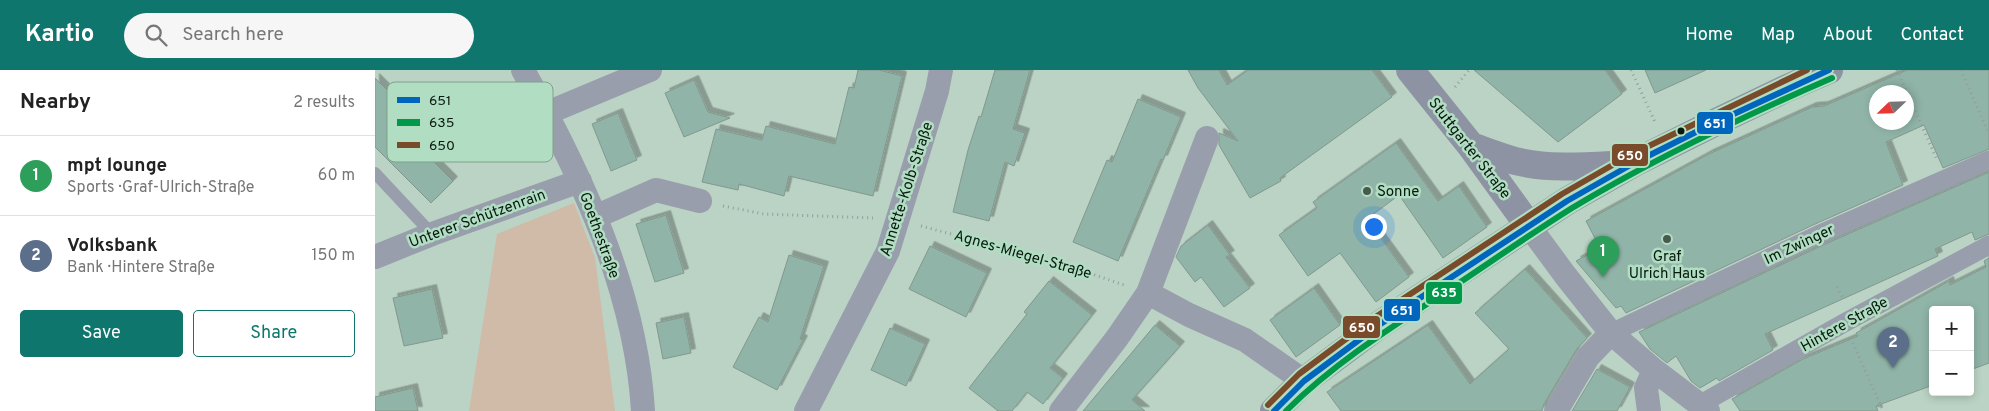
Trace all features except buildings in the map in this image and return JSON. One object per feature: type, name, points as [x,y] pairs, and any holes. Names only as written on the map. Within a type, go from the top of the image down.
[{"type":"main road","name":"Stuttgarter Straße","points":[[1410,70],[1471,146],[1529,226]]},
{"type":"main road","points":[[1274,411],[1304,381],[1379,325],[1567,201],[1634,163],[1785,89],[1829,70]]},
{"type":"main road","points":[[1471,146],[1515,161],[1549,166],[1573,167],[1634,163]]},
{"type":"street","name":"Goethestraße","points":[[523,70],[530,82]]},
{"type":"street","points":[[553,110],[650,70]]},
{"type":"street","name":"Annette-Kolb-Straße","points":[[806,411],[888,251],[937,91],[941,70]]},
{"type":"street","name":"Goethestraße","points":[[553,125],[595,217],[625,302],[642,388],[643,411]]},
{"type":"street","points":[[1061,411],[1148,294],[1207,138]]},
{"type":"street","name":"Im Zwinger","points":[[1611,333],[1817,235],[1989,160]]},
{"type":"street","name":"Unterer Schützenrain","points":[[375,257],[432,234],[580,181]]},
{"type":"street","points":[[595,217],[656,190],[700,201]]},
{"type":"street","points":[[1529,226],[1611,333],[1655,370],[1709,403]]},
{"type":"street","name":"Hintere Straße","points":[[1709,403],[1844,323],[1989,246]]},
{"type":"street","points":[[1148,294],[1245,340],[1304,381]]},
{"type":"street","points":[[1556,411],[1588,357],[1611,333]]},
{"type":"street","points":[[1649,411],[1646,388],[1655,370]]},
{"type":"lane","points":[[375,173],[432,234]]},
{"type":"path","points":[[1631,70],[1667,147]]},
{"type":"path","points":[[1897,70],[1945,179]]},
{"type":"path","points":[[1961,70],[1989,134]]},
{"type":"path","points":[[700,201],[764,214],[866,218]]},
{"type":"path","name":"Agnes-Miegel-Straße","points":[[897,219],[1060,262],[1148,294]]},
{"type":"path","points":[[1844,323],[1883,411]]},
{"type":"shaded area","points":[[574,203],[595,258],[615,411],[469,411],[497,234]]},
{"type":"transit line","name":"650","points":[[1268,405],[1299,374],[1374,318],[1562,194],[1630,155],[1807,70]]},
{"type":"transit line","name":"651","points":[[1274,411],[1304,381],[1379,325],[1567,201],[1634,163],[1710,125],[1829,70]]},
{"type":"transit line","name":"635","points":[[1286,411],[1325,376],[1366,345],[1572,208],[1700,138],[1832,78]]},
{"type":"place","name":"Sonne","points":[[1367,191]]},
{"type":"place","name":"Graf Ulrich Haus","points":[[1667,239]]},
{"type":"place","name":"mpt lounge","points":[[1603,277]]},
{"type":"place","name":"Volksbank","points":[[1893,368]]}]
